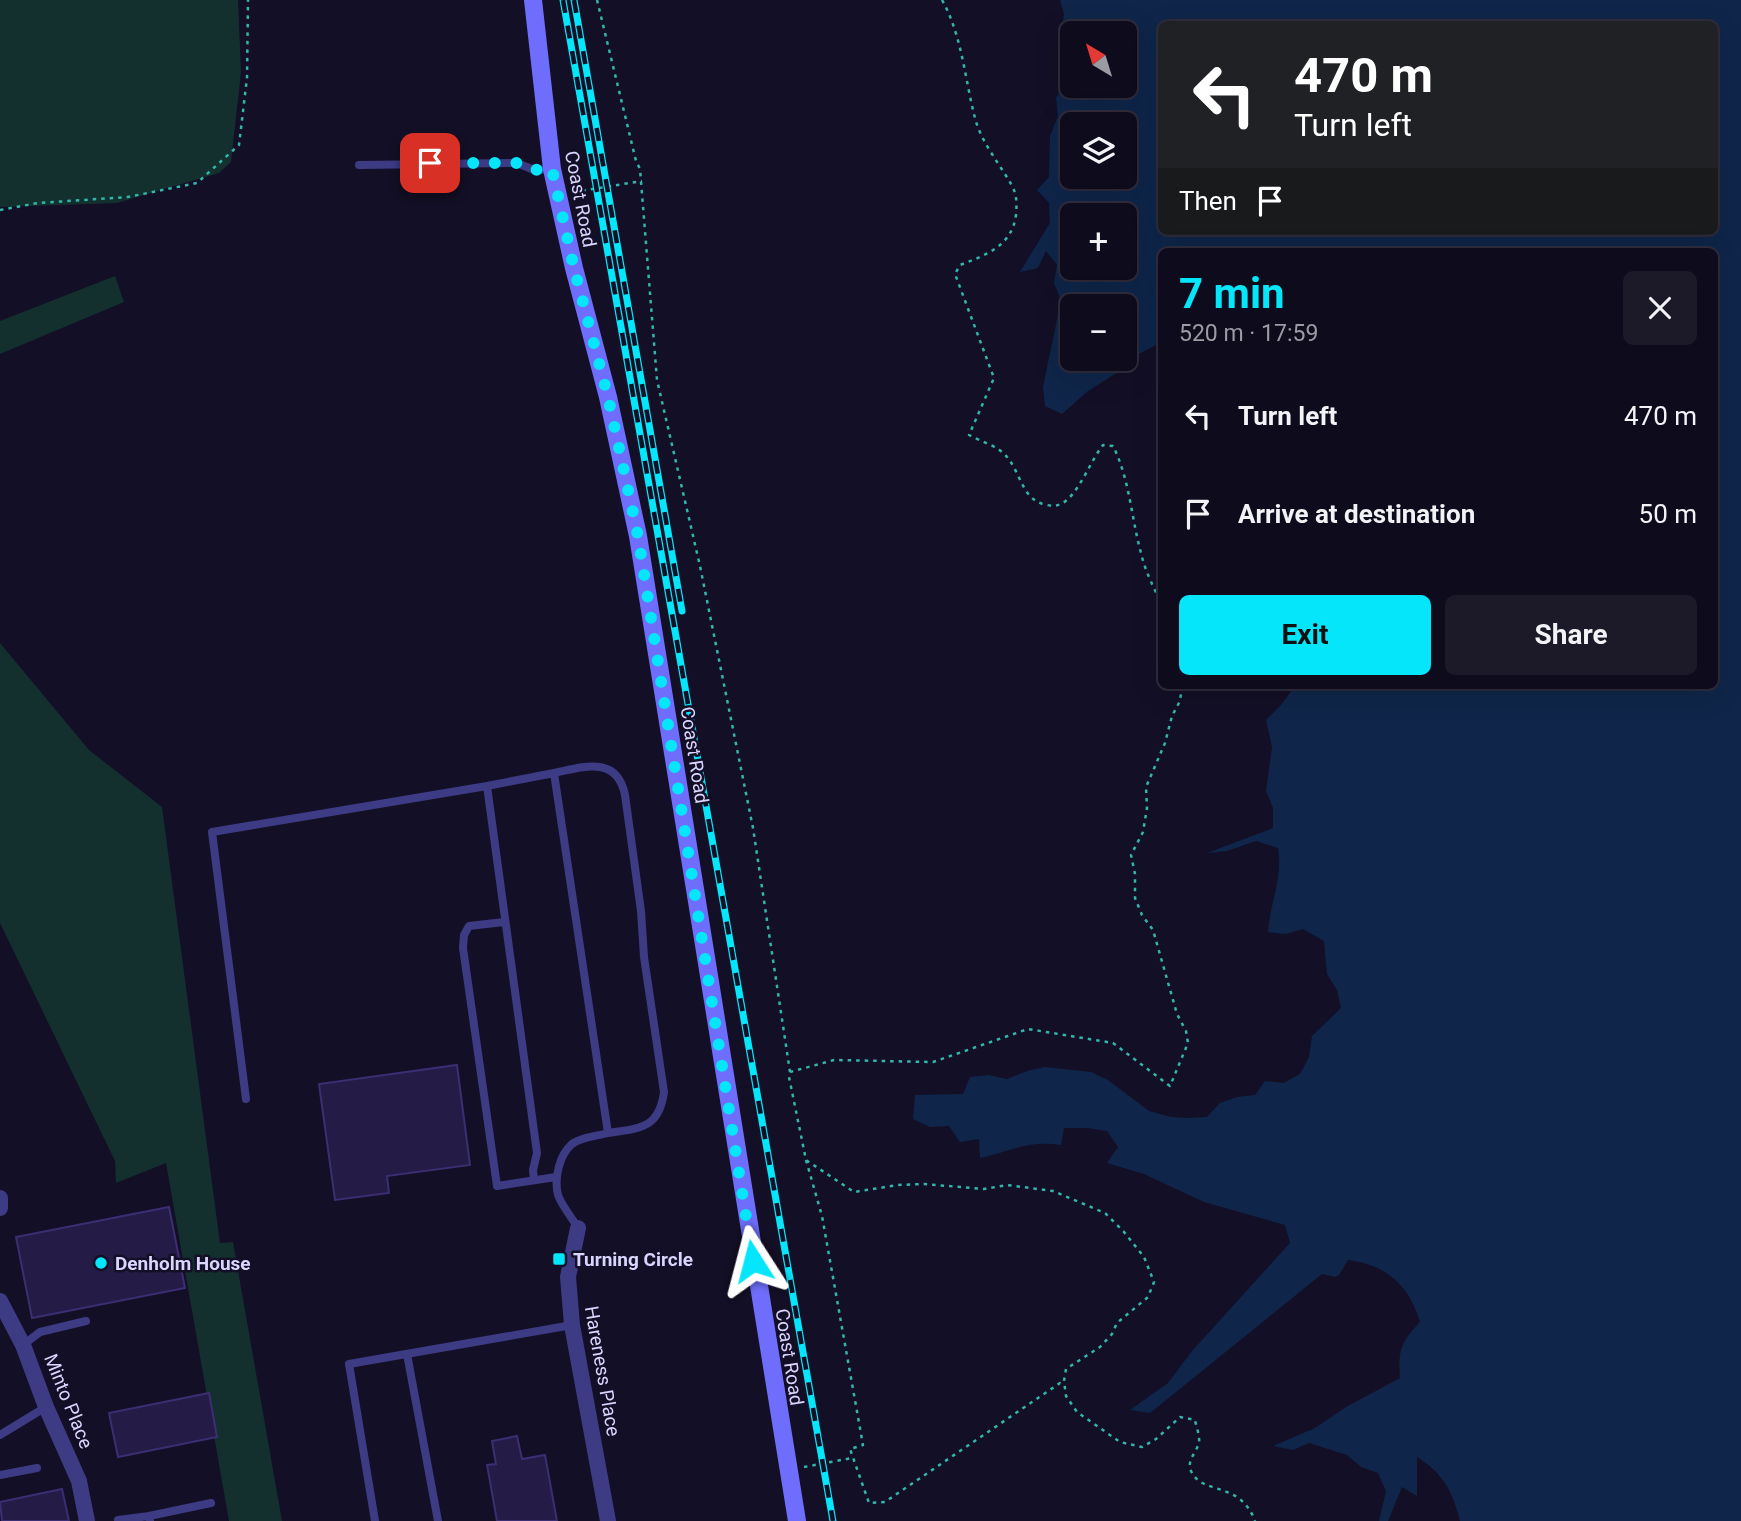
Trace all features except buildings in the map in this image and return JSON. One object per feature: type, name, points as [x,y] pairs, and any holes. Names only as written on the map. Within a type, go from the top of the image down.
[{"type":"street","name":"Coast Road","points":[[533,0],[557,195],[608,397],[638,536],[797,1521]]},
{"type":"street","points":[[0,1198],[0,1208]]},
{"type":"street","name":"Hareness Place","points":[[578,1228],[568,1277],[572,1325],[608,1521]]},
{"type":"street","name":"Minto Place","points":[[0,1301],[23,1345],[46,1407],[79,1481],[87,1521]]},
{"type":"lane","points":[[359,165],[517,163],[534,170],[552,169]]},
{"type":"lane","points":[[246,1099],[212,832],[487,786],[588,766],[606,768],[623,784],[664,1091],[663,1105],[651,1123],[573,1143],[564,1153],[556,1177],[558,1196],[578,1228]]},
{"type":"lane","points":[[554,773],[608,1133]]},
{"type":"lane","points":[[487,786],[537,1153],[534,1180]]},
{"type":"lane","points":[[504,922],[469,926],[464,935],[463,948],[497,1186],[556,1177]]},
{"type":"lane","points":[[23,1345],[40,1332],[86,1321]]},
{"type":"lane","points":[[375,1521],[349,1364],[572,1325]]},
{"type":"lane","points":[[407,1354],[438,1521]]},
{"type":"lane","points":[[0,1434],[46,1407]]},
{"type":"lane","points":[[0,1475],[37,1468]]},
{"type":"lane","points":[[118,1520],[149,1518],[211,1503]]},
{"type":"path","points":[[0,210],[38,203],[128,197],[197,183],[239,145],[247,78],[248,0]]},
{"type":"path","points":[[597,0],[610,61],[640,169],[657,380],[700,566],[753,828],[789,1077],[806,1160],[822,1216],[863,1445],[850,1449],[869,1503],[885,1502],[1050,1389],[1060,1383],[1064,1384]]},
{"type":"path","points":[[942,0],[955,27],[975,121],[991,153],[1013,186],[1017,200],[1015,223],[1005,242],[995,250],[960,265],[955,274],[994,378],[970,435],[1007,455],[1026,491],[1037,504],[1055,507],[1065,502],[1074,492],[1091,460],[1103,445],[1113,446],[1127,480],[1141,556],[1158,596]]},
{"type":"path","points":[[557,195],[642,181]]},
{"type":"path","points":[[790,1072],[834,1060],[933,1062],[1028,1029],[1113,1043],[1170,1086],[1188,1043],[1186,1031],[1177,1014],[1153,930],[1142,915],[1135,898],[1135,874],[1131,855],[1143,832],[1147,808],[1146,787],[1165,743],[1182,689]]},
{"type":"path","points":[[806,1160],[854,1192],[898,1185],[924,1184],[984,1189],[1007,1185],[1053,1191],[1105,1213],[1144,1258],[1154,1282],[1148,1297],[1117,1323],[1112,1334],[1100,1347],[1066,1369],[1066,1396],[1077,1412],[1120,1442],[1142,1447],[1156,1440],[1180,1417],[1195,1420],[1199,1441],[1190,1459],[1192,1473],[1205,1484],[1229,1491],[1242,1500],[1255,1521]]},
{"type":"path","points":[[787,1471],[853,1457]]},
{"type":"green space","points":[[0,0],[238,0],[241,72],[231,162],[219,173],[117,203],[0,207]]},
{"type":"green space","points":[[115,276],[124,302],[0,354],[0,321]]},
{"type":"green space","points":[[0,643],[89,750],[162,807],[220,1243],[233,1242],[282,1521],[229,1521],[166,1163],[116,1183],[115,1161],[0,923]]},
{"type":"water","points":[[1060,0],[1741,0],[1741,1521],[1460,1521],[1446,1484],[1417,1457],[1417,1496],[1402,1487],[1388,1521],[1379,1521],[1386,1491],[1378,1473],[1361,1467],[1347,1455],[1309,1443],[1293,1450],[1273,1446],[1315,1428],[1346,1407],[1400,1378],[1402,1347],[1420,1322],[1410,1297],[1395,1279],[1385,1272],[1348,1260],[1339,1275],[1335,1277],[1322,1274],[1150,1413],[1130,1410],[1168,1383],[1192,1351],[1290,1243],[1285,1225],[1204,1202],[1144,1174],[1107,1163],[1118,1147],[1107,1131],[1064,1128],[1061,1145],[1029,1145],[980,1158],[979,1139],[960,1142],[949,1126],[930,1127],[913,1119],[915,1095],[963,1094],[970,1077],[988,1075],[1007,1079],[1045,1067],[1091,1072],[1108,1080],[1149,1111],[1171,1117],[1189,1118],[1207,1117],[1220,1103],[1255,1095],[1265,1081],[1284,1083],[1300,1074],[1309,1057],[1312,1036],[1341,1008],[1337,990],[1327,974],[1324,941],[1303,929],[1286,934],[1268,932],[1278,880],[1278,848],[1256,841],[1227,851],[1207,853],[1273,828],[1273,808],[1266,791],[1272,747],[1266,720],[1293,689],[1718,689],[1718,248],[1158,248],[1158,344],[1137,355],[1137,294],[1060,294],[1060,298],[1054,283],[1057,265],[1046,251],[1038,268],[1020,272],[1050,223],[1049,203],[1037,190],[1049,177],[1050,136],[1058,116],[1056,98],[1060,93],[1060,98],[1138,98],[1138,21],[1063,21],[1064,14]]},
{"type":"water","points":[[1060,305],[1060,371],[1120,371],[1088,391],[1062,414],[1045,406],[1043,387]]},
{"type":"railway","points":[[563,0],[833,1521]]},
{"type":"railway","points":[[574,0],[682,611]]},
{"type":"place","name":"Turning Circle","points":[[559,1259]]},
{"type":"place","name":"Denholm House","points":[[101,1263]]},
{"type":"route","points":[[430,163],[517,163],[534,170],[552,169],[574,268],[608,397],[638,536],[753,1261]]}]
